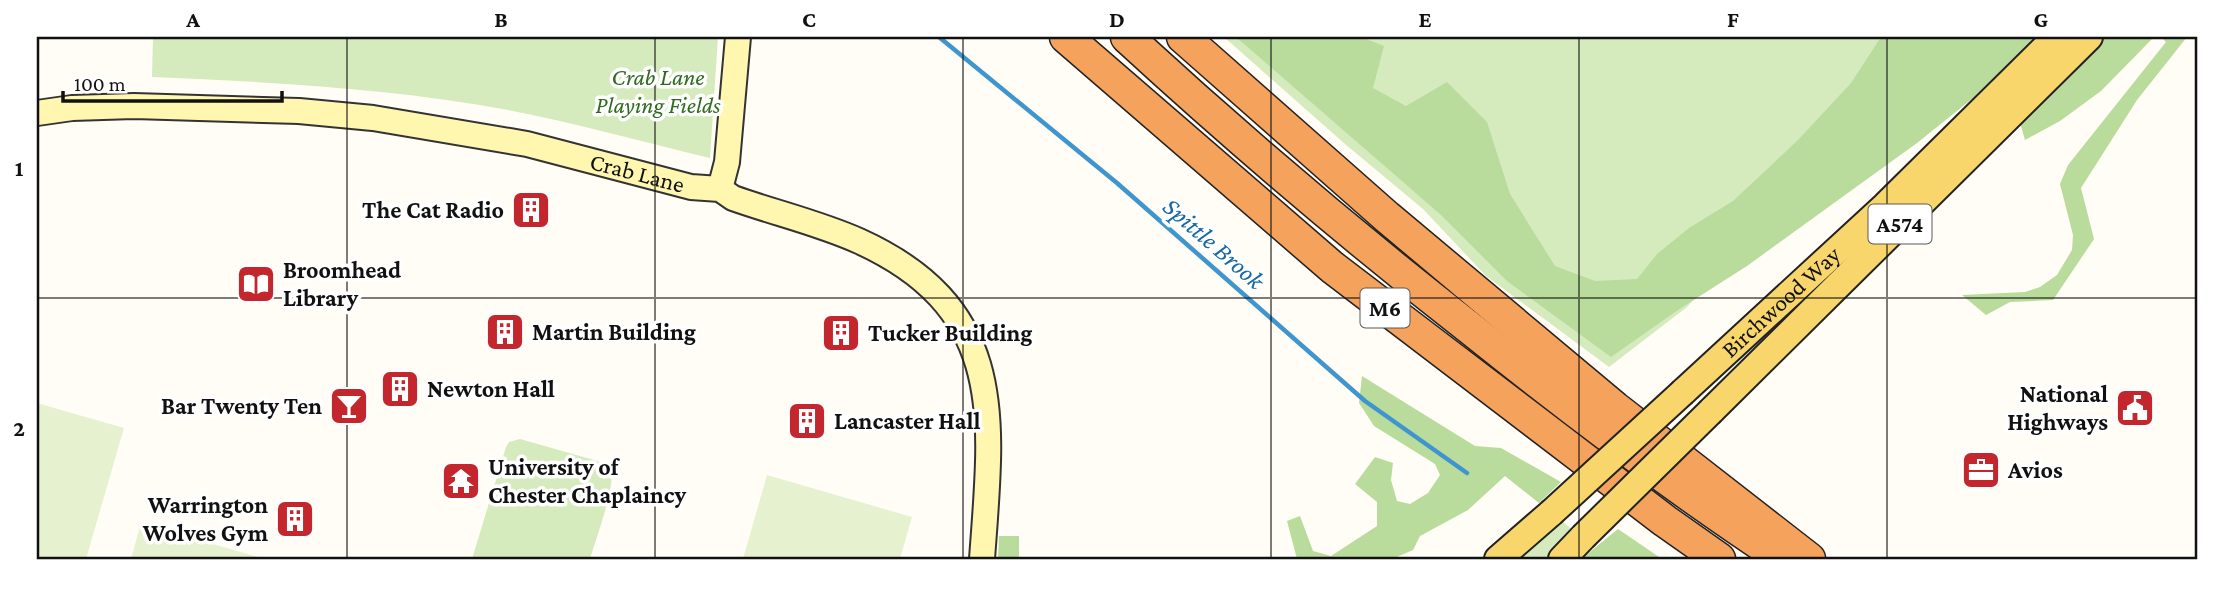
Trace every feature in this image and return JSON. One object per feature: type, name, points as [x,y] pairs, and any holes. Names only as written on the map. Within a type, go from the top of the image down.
[{"type":"highway","name":"M6","points":[[1066,37],[1332,267],[1654,513],[1719,559]]},
{"type":"highway","name":"M6","points":[[1127,37],[1219,122],[1351,234],[1539,383],[1693,499],[1783,559]]},
{"type":"highway","points":[[1183,37],[1387,217],[1615,408],[1809,559]]},
{"type":"main road","name":"Birchwood Way","points":[[1498,559],[1885,206],[2056,37]]},
{"type":"main road","name":"Birchwood Way","points":[[1562,559],[2089,37]]},
{"type":"street","points":[[720,189],[727,162],[738,37]]},
{"type":"street","name":"Crab Lane","points":[[37,113],[69,108],[134,106],[299,111],[373,118],[487,136],[691,187],[720,189],[733,198],[831,230],[879,251],[924,280],[957,317],[978,359],[988,408],[982,559]]},
{"type":"green space","name":"Crab Lane Playing Fields","points":[[153,37],[718,37],[710,158],[559,121],[464,102],[330,87],[152,77]]},
{"type":"green space","points":[[1224,37],[1990,37],[1734,253],[1687,307],[1609,367],[1486,276],[1423,209]]},
{"type":"green space","points":[[1236,37],[1361,37],[1384,46],[1373,88],[1406,106],[1447,82],[1487,122],[1510,194],[1555,266],[1595,281],[1637,279],[1657,254],[1689,228],[1733,201],[1798,140],[1851,83],[1881,37],[2042,37],[2028,54],[1917,143],[1747,266],[1611,357],[1507,281],[1441,215]]},
{"type":"green space","points":[[2101,37],[2154,37],[2101,91],[2060,121],[2025,140],[2020,123]]},
{"type":"green space","points":[[2161,37],[2187,37],[2137,100],[2081,188],[2094,239],[2053,300],[2010,302],[1986,315],[1962,295],[2025,292],[2040,287],[2057,275],[2072,250],[2073,235],[2060,184],[2068,165],[2166,42]]},
{"type":"green space","points":[[1362,376],[1475,446],[1501,448],[1561,482],[1539,503],[1505,476],[1468,510],[1420,536],[1413,550],[1392,559],[1297,559],[1287,521],[1300,516],[1313,551],[1331,556],[1377,526],[1377,502],[1355,484],[1375,457],[1393,463],[1391,480],[1397,501],[1410,504],[1428,493],[1440,475],[1435,464],[1374,426],[1359,403]]},
{"type":"green space","points":[[37,403],[124,428],[86,559],[37,559]]},
{"type":"green space","points":[[520,439],[594,460],[610,470],[610,490],[590,559],[472,559],[506,447],[509,442]]},
{"type":"green space","points":[[767,475],[912,517],[900,559],[743,559]]},
{"type":"green space","points":[[1559,519],[1576,532],[1550,559],[1513,559]]},
{"type":"green space","points":[[141,523],[265,559],[131,559]]},
{"type":"green space","points":[[1618,529],[1662,559],[1581,559]]},
{"type":"green space","points":[[999,536],[1019,536],[1019,559],[998,559]]},
{"type":"waterway","name":"Spittle Brook","points":[[939,37],[1117,183],[1365,401],[1467,473]]},
{"type":"place","name":"The Cat Radio","points":[[531,210]]},
{"type":"place","name":"Broomhead Library","points":[[256,284]]},
{"type":"place","name":"Martin Building","points":[[505,332]]},
{"type":"place","name":"Tucker Building","points":[[841,333]]},
{"type":"place","name":"Newton Hall","points":[[400,389]]},
{"type":"place","name":"Bar Twenty Ten","points":[[349,406]]},
{"type":"place","name":"National Highways","points":[[2135,408]]},
{"type":"place","name":"Lancaster Hall","points":[[807,421]]},
{"type":"place","name":"Avios","points":[[1981,470]]},
{"type":"place","name":"University of Chester Chaplaincy","points":[[461,481]]},
{"type":"place","name":"Warrington Wolves Gym","points":[[295,519]]}]
